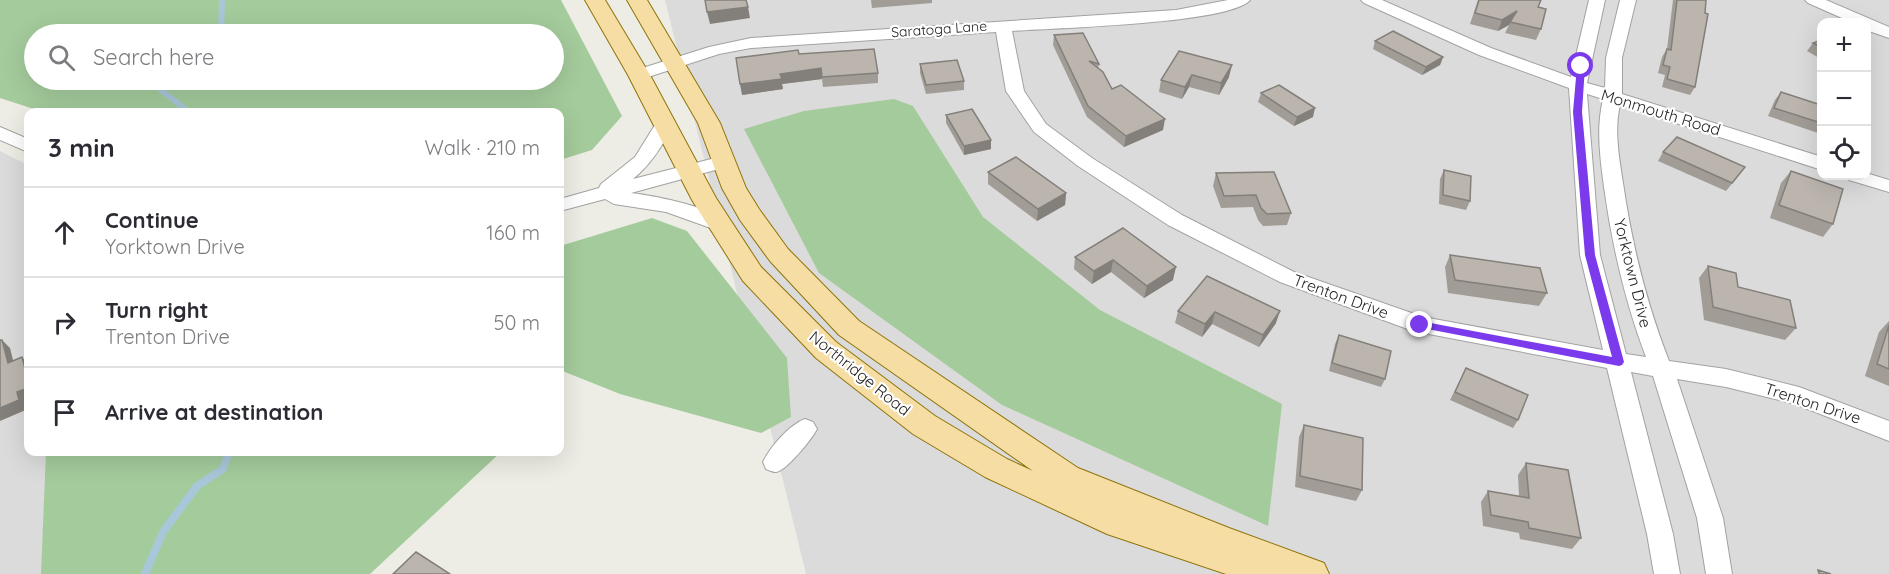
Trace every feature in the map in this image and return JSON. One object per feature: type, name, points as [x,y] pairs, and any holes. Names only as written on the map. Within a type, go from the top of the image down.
[{"type":"main road","name":"Northridge Road","points":[[595,0],[639,75],[719,224],[752,274],[826,350],[924,425],[996,468],[1107,520],[1272,574]]},
{"type":"main road","name":"Northridge Road","points":[[637,0],[708,123],[723,162],[749,214],[779,255],[849,328],[1067,477],[1218,539],[1312,574]]},
{"type":"street","name":"Saratoga Lane","points":[[639,75],[715,50],[751,43],[1176,15],[1227,6],[1242,0]]},
{"type":"street","name":"Monmouth Road","points":[[1369,0],[1410,16],[1471,46],[1578,86],[1817,163]]},
{"type":"street","name":"Yorktown Drive","points":[[1597,0],[1578,86],[1578,112],[1590,255],[1619,362],[1660,534],[1667,574]]},
{"type":"street","name":"Yorktown Drive","points":[[1628,0],[1614,58],[1613,96],[1608,117],[1609,152],[1619,224],[1639,311],[1661,369],[1710,518],[1719,574]]},
{"type":"street","points":[[1813,0],[1854,18]]},
{"type":"street","name":"Trenton Drive","points":[[1003,25],[1015,91],[1040,128],[1084,162],[1196,231],[1287,277],[1420,325],[1619,362],[1726,378],[1799,396],[1889,431]]},
{"type":"street","points":[[1871,26],[1889,33]]},
{"type":"street","points":[[592,198],[628,177],[653,148],[664,124]]},
{"type":"street","points":[[0,133],[24,144]]},
{"type":"street","points":[[564,204],[723,162]]},
{"type":"street","points":[[1869,180],[1889,186]]},
{"type":"street","points":[[592,198],[658,201],[687,210],[719,224]]},
{"type":"street","points":[[775,462],[805,429]]},
{"type":"shaded area","points":[[665,0],[1889,0],[1889,574],[806,574]]},
{"type":"shaded area","points":[[0,151],[24,163],[24,456],[173,456],[124,574],[0,574]]},
{"type":"green space","points":[[0,0],[561,0],[622,116],[592,150],[564,159],[564,108],[31,108],[0,98]]},
{"type":"green space","points":[[894,99],[913,106],[983,217],[1100,310],[1282,404],[1268,526],[1002,405],[819,273],[744,129],[804,111]]},
{"type":"green space","points":[[652,218],[687,231],[787,358],[791,417],[761,433],[620,394],[564,372],[564,245]]},
{"type":"green space","points":[[46,456],[497,456],[370,574],[41,574]]},
{"type":"building","points":[[705,0],[746,0],[748,7],[707,12]]},
{"type":"building","points":[[1479,0],[1541,0],[1538,7],[1546,9],[1541,29],[1510,22],[1517,11],[1502,20],[1475,13]]},
{"type":"building","points":[[1677,0],[1706,0],[1705,13],[1708,14],[1695,87],[1667,79],[1670,67],[1663,65],[1667,49],[1671,50]]},
{"type":"building","points":[[1393,31],[1443,57],[1426,67],[1375,41]]},
{"type":"building","points":[[1083,33],[1099,64],[1089,61],[1103,72],[1112,89],[1121,85],[1165,119],[1126,136],[1088,106],[1054,35]]},
{"type":"building","points":[[874,49],[878,73],[822,77],[821,68],[780,74],[782,79],[740,84],[736,58],[798,50],[799,54]]},
{"type":"building","points":[[1179,51],[1232,65],[1221,83],[1192,75],[1185,87],[1161,80]]},
{"type":"building","points":[[957,60],[964,81],[926,85],[920,64]]},
{"type":"building","points":[[1279,85],[1315,108],[1297,117],[1261,93]]},
{"type":"building","points":[[1781,92],[1817,104],[1817,122],[1774,108]]},
{"type":"building","points":[[972,109],[991,140],[964,146],[946,115]]},
{"type":"building","points":[[1677,137],[1745,167],[1732,183],[1663,152]]},
{"type":"building","points":[[1016,157],[1066,193],[1038,209],[988,172]]},
{"type":"building","points":[[1444,170],[1471,176],[1470,201],[1443,195]]},
{"type":"building","points":[[1791,171],[1843,189],[1833,224],[1779,205]]},
{"type":"building","points":[[1274,172],[1291,213],[1267,214],[1261,208],[1256,195],[1224,196],[1216,173]]},
{"type":"building","points":[[1123,228],[1176,267],[1147,286],[1113,260],[1094,271],[1075,257]]},
{"type":"building","points":[[1450,255],[1540,268],[1547,293],[1455,280]]},
{"type":"building","points":[[1708,266],[1736,273],[1738,287],[1790,300],[1796,328],[1713,307]]},
{"type":"building","points":[[1207,276],[1280,311],[1263,335],[1215,312],[1205,324],[1178,311]]},
{"type":"building","points":[[1889,325],[1889,369],[1877,364]]},
{"type":"building","points":[[1339,335],[1391,351],[1385,379],[1332,363]]},
{"type":"building","points":[[0,340],[2,340],[8,363],[22,357],[24,389],[17,392],[19,400],[0,408]]},
{"type":"building","points":[[1466,368],[1528,395],[1518,420],[1455,392]]},
{"type":"building","points":[[1304,425],[1363,438],[1362,490],[1300,476]]},
{"type":"building","points":[[1526,463],[1568,470],[1581,538],[1529,528],[1528,522],[1491,515],[1488,491],[1529,498]]},
{"type":"building","points":[[416,552],[450,574],[393,574]]},
{"type":"building","points":[[1818,570],[1831,574],[1819,574]]},
{"type":"waterway","points":[[221,24],[222,0]]},
{"type":"waterway","points":[[161,90],[184,108]]},
{"type":"waterway","points":[[145,574],[163,532],[197,486],[223,469],[228,456]]},
{"type":"route","points":[[1420,325],[1619,362],[1590,255],[1578,112],[1581,66]]}]
